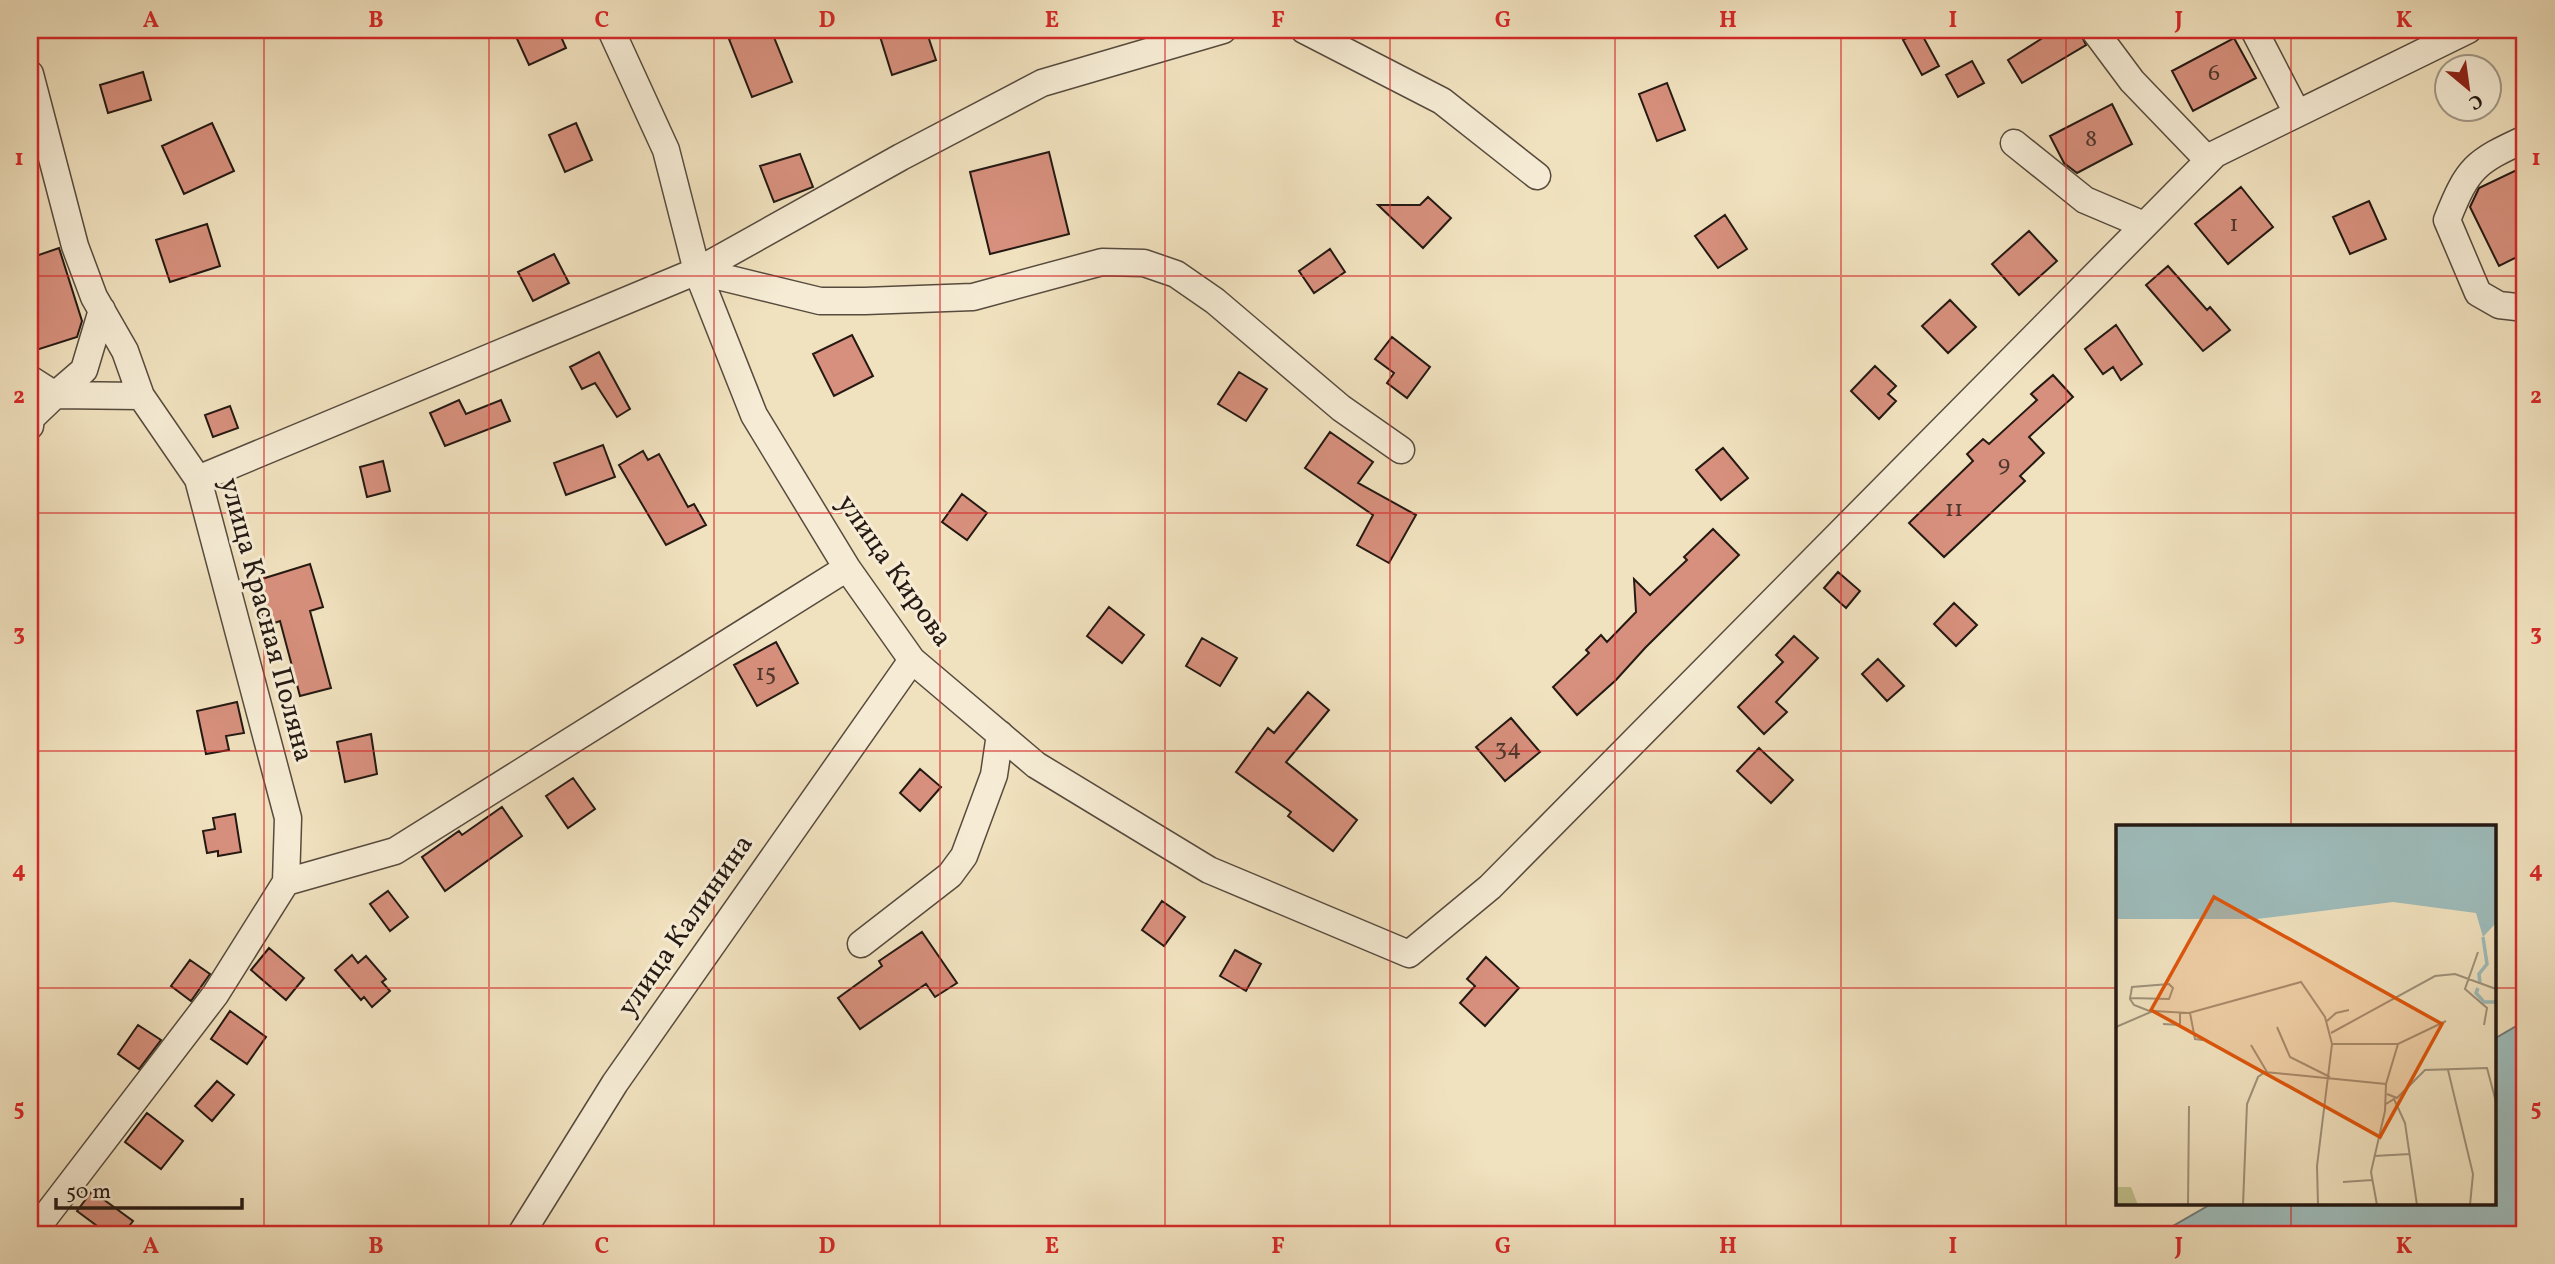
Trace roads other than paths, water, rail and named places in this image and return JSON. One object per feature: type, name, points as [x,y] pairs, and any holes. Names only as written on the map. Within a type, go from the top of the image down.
[{"type":"street","name":"улица Кирова","points":[[611,30],[666,150],[697,271],[754,415],[847,568],[912,660],[1036,765],[1209,870],[1409,954],[1490,887],[2144,225]]},
{"type":"street","points":[[198,479],[697,271],[901,157],[1042,83],[1223,30]]},
{"type":"street","points":[[1304,30],[1442,102],[1536,176]]},
{"type":"street","points":[[2094,30],[2132,81],[2208,160]]},
{"type":"street","points":[[2254,30],[2297,113]]},
{"type":"street","points":[[2014,143],[2085,200],[2144,225],[2215,154],[2468,30]]},
{"type":"street","name":"улица Красная Поляна","points":[[30,74],[75,246],[102,310],[125,351],[141,396],[198,479],[288,818],[286,882]]},
{"type":"street","points":[[2525,139],[2482,159],[2462,181],[2447,220],[2478,293],[2499,305],[2525,308]]},
{"type":"street","points":[[697,271],[820,301],[865,301],[972,297],[1102,262],[1144,263],[1175,274],[1215,301],[1341,408],[1401,450]]},
{"type":"street","points":[[30,426],[31,418],[84,370],[102,310]]},
{"type":"street","points":[[30,379],[55,395],[141,396]]},
{"type":"street","points":[[33,1234],[215,995],[286,882],[395,850],[847,568]]},
{"type":"street","name":"улица Калинина","points":[[521,1234],[615,1083],[912,660]]},
{"type":"street","points":[[861,944],[950,874],[964,856],[993,775],[1000,734]]},
{"type":"water","points":[[2525,1021],[2525,1234],[2159,1234],[2211,1204],[2496,1204],[2496,1038]]}]
